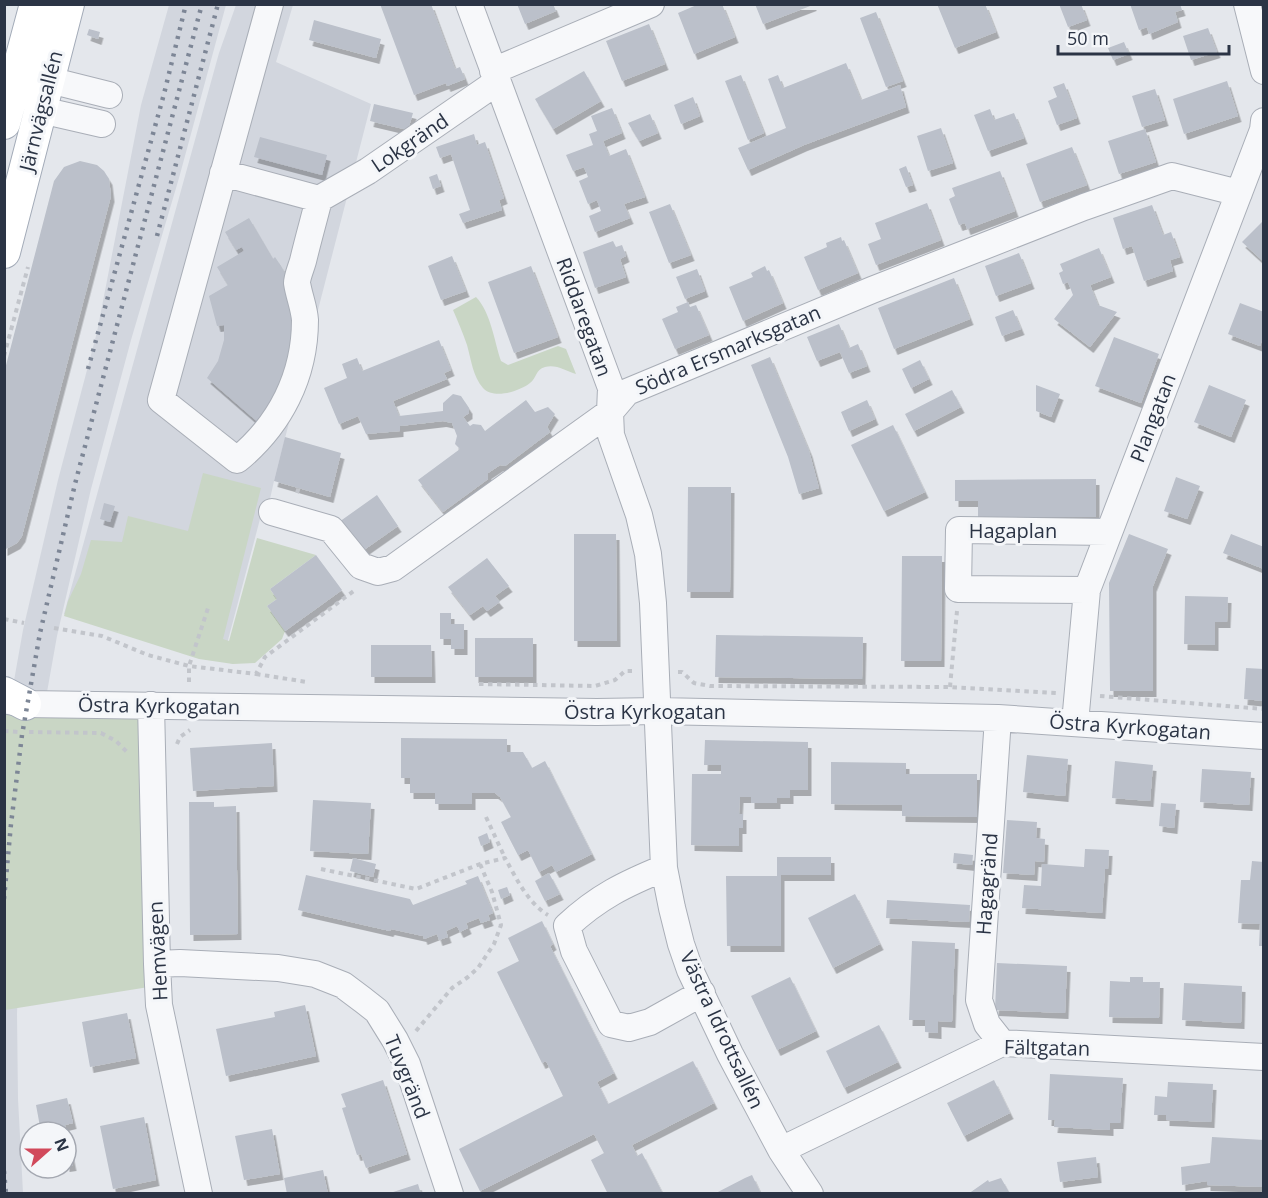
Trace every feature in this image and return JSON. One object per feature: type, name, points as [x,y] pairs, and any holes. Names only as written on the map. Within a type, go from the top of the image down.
[{"type":"main road","name":"Järnvägsallén","points":[[4,123],[11,76],[36,4]]},
{"type":"main road","name":"Järnvägsallén","points":[[4,252],[68,4]]},
{"type":"street","points":[[223,173],[319,198],[297,282],[305,319],[303,346],[295,380],[284,406],[270,429],[237,460],[161,400],[223,173],[270,4]]},
{"type":"street","name":"Riddaregatan","points":[[469,4],[611,388],[611,435],[639,515],[648,554],[653,603],[658,711]]},
{"type":"street","name":"Lokgränd","points":[[319,198],[372,182],[495,77],[651,4]]},
{"type":"street","points":[[1247,4],[1263,71]]},
{"type":"street","points":[[49,80],[109,95]]},
{"type":"street","points":[[41,111],[102,124]]},
{"type":"street","name":"Plangatan","points":[[1075,723],[1087,590],[1239,193],[1263,129],[1263,121]]},
{"type":"street","name":"Södra Ersmarksgatan","points":[[386,570],[610,412],[627,392],[894,281],[1084,207],[1172,176],[1239,193]]},
{"type":"street","points":[[272,512],[331,529],[361,566],[386,570]]},
{"type":"street","name":"Hagaplan","points":[[958,589],[959,530],[1109,532]]},
{"type":"street","points":[[958,589],[1087,590]]},
{"type":"street","name":"Östra Kyrkogatan","points":[[10,701],[998,718],[1263,736]]},
{"type":"street","name":"Hemvägen","points":[[151,705],[159,1005],[199,1194]]},
{"type":"street","name":"Västra Idrottsallén","points":[[658,711],[664,868],[681,944],[690,970],[730,1054],[781,1150],[810,1194]]},
{"type":"street","name":"Hagagränd","points":[[998,718],[980,1000],[987,1024],[1002,1043]]},
{"type":"street","points":[[664,868],[633,880],[589,906],[567,926],[574,951],[611,1024],[629,1028],[650,1022],[702,993]]},
{"type":"street","name":"Tuvgränd","points":[[157,964],[278,968],[315,974],[343,985],[377,1011],[407,1064],[450,1194]]},
{"type":"street","name":"Fältgatan","points":[[781,1150],[1002,1043],[1263,1057]]},
{"type":"path","points":[[297,493],[299,487]]},
{"type":"path","points":[[256,674],[266,657],[386,570]]},
{"type":"path","points":[[950,687],[958,589]]},
{"type":"path","points":[[189,666],[209,605]]},
{"type":"path","points":[[4,619],[24,623]]},
{"type":"path","points":[[54,628],[102,636],[148,656],[189,666],[312,683]]},
{"type":"path","points":[[478,684],[595,686],[615,680],[626,670],[638,671]]},
{"type":"path","points":[[486,817],[505,858],[538,909],[567,926]]},
{"type":"path","points":[[321,869],[416,889],[480,864],[505,858]]},
{"type":"path","points":[[400,1050],[452,988],[478,968],[494,944],[501,925],[492,892],[480,864]]},
{"type":"shaded area","points":[[169,5],[226,5],[91,489],[57,636],[39,737],[20,920],[17,1014],[18,1180],[22,1180],[23,1193],[5,1194],[4,737],[23,630],[58,480],[97,332],[141,105]]},
{"type":"shaded area","points":[[236,5],[293,5],[276,62],[371,104],[270,499],[260,519],[228,640],[233,664],[64,614],[219,53]]},
{"type":"green space","points":[[476,297],[489,319],[501,361],[508,365],[558,346],[566,349],[576,374],[549,366],[539,370],[530,383],[520,389],[500,394],[488,392],[480,384],[475,373],[453,310]]},
{"type":"green space","points":[[203,473],[261,488],[223,639],[229,641],[257,538],[316,555],[270,589],[277,599],[267,606],[285,631],[282,639],[255,663],[233,664],[199,659],[64,616],[68,601],[81,574],[91,540],[122,542],[128,516],[188,531]]},
{"type":"green space","points":[[151,705],[155,986],[5,1010],[5,708]]},
{"type":"building","points":[[380,4],[431,4],[455,69],[460,67],[465,79],[447,86],[446,83],[414,95]]},
{"type":"building","points":[[517,4],[553,4],[556,11],[525,24]]},
{"type":"building","points":[[699,4],[722,4],[735,37],[694,54],[678,13]]},
{"type":"building","points":[[755,4],[813,4],[813,5],[763,24]]},
{"type":"building","points":[[937,4],[985,4],[996,32],[955,48]]},
{"type":"building","points":[[1059,4],[1081,4],[1087,20],[1068,27]]},
{"type":"building","points":[[1130,4],[1180,4],[1182,10],[1175,12],[1178,22],[1149,34],[1147,27],[1139,30]]},
{"type":"building","points":[[876,12],[903,81],[886,87],[860,18]]},
{"type":"building","points":[[314,20],[381,39],[376,58],[309,40]]},
{"type":"building","points":[[649,24],[665,64],[622,81],[606,41]]},
{"type":"building","points":[[1208,28],[1217,52],[1191,60],[1183,36]]},
{"type":"building","points":[[89,29],[100,32],[98,39],[87,35]]},
{"type":"building","points":[[1124,42],[1129,54],[1113,60],[1108,48]]},
{"type":"building","points":[[846,63],[861,100],[900,85],[906,107],[804,145],[748,170],[738,148],[786,128],[768,79],[778,75],[783,88]]},
{"type":"building","points":[[584,71],[601,101],[553,129],[535,99]]},
{"type":"building","points":[[741,75],[764,133],[748,140],[725,81]]},
{"type":"building","points":[[1227,81],[1238,116],[1184,134],[1173,99]]},
{"type":"building","points":[[1064,83],[1077,118],[1057,125],[1048,101],[1057,97],[1053,87]]},
{"type":"building","points":[[1155,89],[1165,120],[1142,127],[1132,96]]},
{"type":"building","points":[[693,97],[700,116],[681,124],[674,105]]},
{"type":"building","points":[[374,104],[413,113],[408,130],[370,121]]},
{"type":"building","points":[[612,108],[622,133],[603,141],[609,156],[626,149],[645,197],[624,204],[630,218],[595,232],[589,216],[601,211],[597,200],[588,204],[579,181],[588,177],[584,167],[573,171],[566,155],[593,145],[589,134],[597,131],[591,116]]},
{"type":"building","points":[[990,109],[994,120],[1014,113],[1024,138],[988,151],[974,115]]},
{"type":"building","points":[[650,114],[658,133],[639,141],[628,123]]},
{"type":"building","points":[[941,128],[953,163],[928,171],[917,136]]},
{"type":"building","points":[[1145,129],[1156,162],[1119,174],[1108,141]]},
{"type":"building","points":[[474,134],[477,145],[485,142],[504,198],[499,200],[502,210],[463,223],[459,214],[470,210],[451,154],[440,158],[436,147]]},
{"type":"building","points":[[260,137],[327,155],[322,175],[254,157]]},
{"type":"building","points":[[1072,147],[1087,185],[1040,202],[1026,164]]},
{"type":"building","points":[[80,161],[97,165],[104,171],[109,179],[111,196],[22,536],[17,543],[4,550],[4,373],[54,181],[64,167]]},
{"type":"building","points":[[906,166],[913,185],[906,187],[899,169]]},
{"type":"building","points":[[1000,171],[1015,211],[967,229],[965,223],[959,225],[949,199],[955,196],[952,188]]},
{"type":"building","points":[[437,174],[441,186],[433,189],[429,177]]},
{"type":"building","points":[[927,203],[941,240],[876,265],[868,244],[881,239],[875,223]]},
{"type":"building","points":[[670,204],[691,255],[669,263],[649,212]]},
{"type":"building","points":[[1152,205],[1163,235],[1171,232],[1180,257],[1170,260],[1173,271],[1144,281],[1132,246],[1123,249],[1113,218]]},
{"type":"building","points":[[249,218],[273,259],[275,257],[281,266],[294,307],[289,372],[259,423],[207,378],[218,361],[224,340],[224,325],[217,326],[209,296],[228,285],[217,267],[244,251],[242,247],[236,250],[225,232]]},
{"type":"building","points":[[1264,220],[1264,262],[1242,242]]},
{"type":"building","points":[[841,237],[858,273],[818,290],[804,257],[827,247],[826,243]]},
{"type":"building","points":[[613,241],[616,247],[622,245],[626,256],[620,259],[626,277],[595,288],[583,252]]},
{"type":"building","points":[[1099,248],[1111,277],[1090,285],[1098,305],[1117,312],[1090,347],[1054,319],[1073,295],[1068,282],[1063,284],[1059,273],[1063,271],[1060,264]]},
{"type":"building","points":[[1019,253],[1031,283],[996,296],[985,266]]},
{"type":"building","points":[[452,256],[466,291],[441,300],[428,266]]},
{"type":"building","points":[[531,266],[558,337],[514,353],[488,282]]},
{"type":"building","points":[[765,266],[767,271],[769,270],[783,303],[743,321],[729,287],[753,277],[751,273]]},
{"type":"building","points":[[697,269],[705,291],[685,299],[676,277]]},
{"type":"building","points":[[954,278],[970,319],[894,349],[878,308]]},
{"type":"building","points":[[688,302],[690,307],[696,305],[709,335],[675,349],[662,319],[678,312],[676,307]]},
{"type":"building","points":[[1240,303],[1264,312],[1264,335],[1260,346],[1228,334]]},
{"type":"building","points":[[1013,310],[1021,329],[1002,336],[995,317]]},
{"type":"building","points":[[839,324],[849,348],[858,344],[867,366],[849,373],[840,352],[817,361],[807,337]]},
{"type":"building","points":[[1114,337],[1159,354],[1141,403],[1095,386]]},
{"type":"building","points":[[439,340],[451,370],[444,373],[447,379],[393,401],[399,416],[443,411],[443,403],[453,394],[461,396],[469,408],[469,413],[463,417],[470,426],[481,425],[485,431],[526,400],[535,412],[548,407],[555,414],[547,427],[550,432],[505,466],[500,465],[488,473],[488,479],[443,512],[418,480],[460,449],[455,444],[457,436],[452,423],[443,421],[400,426],[400,431],[366,434],[358,416],[339,424],[324,388],[347,378],[342,364],[357,358],[362,371]]},
{"type":"building","points":[[770,357],[809,451],[819,488],[799,494],[788,457],[751,365]]},
{"type":"building","points":[[920,360],[929,379],[911,388],[902,369]]},
{"type":"building","points":[[1036,385],[1060,394],[1051,417],[1036,411]]},
{"type":"building","points":[[1209,385],[1246,400],[1231,437],[1194,422]]},
{"type":"building","points":[[952,390],[961,407],[914,431],[905,414]]},
{"type":"building","points":[[867,400],[875,419],[849,431],[841,412]]},
{"type":"building","points":[[893,425],[925,492],[884,511],[851,445]]},
{"type":"building","points":[[285,437],[341,453],[330,497],[274,481]]},
{"type":"building","points":[[1176,477],[1200,486],[1187,519],[1164,511]]},
{"type":"building","points":[[1096,479],[1096,517],[978,517],[978,501],[955,501],[955,480]]},
{"type":"building","points":[[688,487],[731,487],[730,592],[687,592]]},
{"type":"building","points":[[377,495],[398,526],[361,552],[339,522]]},
{"type":"building","points":[[104,503],[115,506],[110,522],[100,519]]},
{"type":"building","points":[[574,534],[616,534],[617,641],[574,641]]},
{"type":"building","points":[[1129,534],[1168,549],[1153,586],[1153,691],[1110,691],[1109,583]]},
{"type":"building","points":[[1231,534],[1264,547],[1264,569],[1223,553]]},
{"type":"building","points":[[316,555],[342,590],[285,631],[267,606],[277,599],[270,589]]},
{"type":"building","points":[[902,556],[942,556],[941,661],[901,661]]},
{"type":"building","points":[[487,558],[509,586],[495,596],[500,602],[487,611],[483,606],[470,615],[448,587]]},
{"type":"building","points":[[1185,596],[1228,597],[1227,622],[1215,622],[1215,645],[1184,644]]},
{"type":"building","points":[[440,613],[451,613],[451,624],[464,624],[464,649],[451,649],[451,639],[440,639]]},
{"type":"building","points":[[716,635],[863,637],[862,679],[715,677]]},
{"type":"building","points":[[475,638],[533,638],[533,677],[475,677]]},
{"type":"building","points":[[371,645],[431,645],[432,677],[371,677]]},
{"type":"building","points":[[1246,668],[1264,669],[1264,701],[1244,699]]},
{"type":"building","points":[[401,738],[507,739],[507,752],[523,752],[532,768],[545,761],[592,854],[556,872],[552,865],[539,872],[528,850],[518,855],[501,822],[511,817],[500,797],[495,793],[472,793],[472,804],[435,804],[435,793],[410,793],[410,778],[401,778]]},
{"type":"building","points":[[705,740],[808,742],[808,790],[790,790],[790,798],[777,798],[777,803],[751,803],[751,797],[740,797],[739,814],[743,814],[743,828],[739,828],[739,846],[691,845],[692,774],[721,774],[721,765],[704,765]]},
{"type":"building","points":[[272,743],[274,786],[193,791],[190,748]]},
{"type":"building","points":[[1027,755],[1068,759],[1065,796],[1023,792]]},
{"type":"building","points":[[1115,761],[1153,765],[1150,801],[1112,798]]},
{"type":"building","points":[[831,762],[906,763],[906,774],[977,774],[977,817],[902,816],[902,805],[831,804]]},
{"type":"building","points":[[1202,769],[1251,772],[1249,805],[1200,802]]},
{"type":"building","points":[[313,800],[371,803],[368,854],[310,851]]},
{"type":"building","points":[[189,802],[214,802],[214,807],[236,806],[238,934],[190,935]]},
{"type":"building","points":[[1161,803],[1176,804],[1174,828],[1159,826]]},
{"type":"building","points":[[1007,820],[1037,822],[1036,838],[1045,839],[1044,862],[1035,861],[1034,875],[1003,873]]},
{"type":"building","points":[[487,833],[490,842],[481,846],[478,837]]},
{"type":"building","points":[[1085,849],[1109,850],[1108,869],[1105,869],[1102,913],[1022,908],[1024,885],[1041,886],[1042,864],[1084,867]]},
{"type":"building","points":[[954,853],[973,855],[972,865],[953,863]]},
{"type":"building","points":[[777,857],[831,857],[831,875],[781,875],[781,946],[727,946],[726,876],[777,876]]},
{"type":"building","points":[[353,858],[376,864],[373,877],[350,871]]},
{"type":"building","points":[[1252,861],[1264,862],[1264,946],[1259,946],[1260,924],[1238,923],[1241,880],[1250,880]]},
{"type":"building","points":[[549,873],[560,894],[545,901],[535,881]]},
{"type":"building","points":[[306,875],[410,899],[413,905],[467,884],[465,881],[478,876],[493,913],[488,915],[490,920],[481,923],[479,918],[466,923],[468,928],[460,932],[457,926],[446,931],[448,937],[439,940],[437,934],[424,939],[423,936],[391,929],[390,931],[298,910]]},
{"type":"building","points":[[507,887],[510,895],[501,899],[498,890]]},
{"type":"building","points":[[855,894],[880,944],[833,968],[808,918]]},
{"type":"building","points":[[887,900],[970,905],[969,922],[886,918]]},
{"type":"building","points":[[542,921],[553,944],[550,946],[614,1073],[597,1082],[608,1104],[693,1061],[714,1103],[632,1145],[637,1156],[642,1153],[663,1194],[608,1194],[591,1160],[604,1153],[594,1134],[480,1191],[459,1149],[563,1096],[546,1061],[542,1063],[497,972],[519,961],[508,938]]},
{"type":"building","points":[[912,941],[955,943],[952,1022],[938,1021],[938,1033],[925,1032],[925,1020],[909,1020]]},
{"type":"building","points":[[997,963],[1067,966],[1065,1013],[995,1010]]},
{"type":"building","points":[[790,977],[816,1031],[777,1050],[751,996]]},
{"type":"building","points":[[1130,977],[1143,977],[1143,982],[1160,982],[1159,1018],[1109,1017],[1110,981],[1130,982]]},
{"type":"building","points":[[1184,983],[1242,986],[1241,1023],[1182,1020]]},
{"type":"building","points":[[305,1005],[316,1056],[226,1076],[216,1029],[275,1017],[274,1012]]},
{"type":"building","points":[[127,1013],[136,1058],[90,1067],[82,1022]]},
{"type":"building","points":[[879,1025],[898,1062],[844,1088],[826,1051]]},
{"type":"building","points":[[1050,1074],[1123,1078],[1120,1123],[1110,1123],[1110,1130],[1054,1127],[1055,1120],[1048,1120]]},
{"type":"building","points":[[383,1080],[407,1154],[366,1168],[361,1154],[357,1155],[342,1108],[346,1107],[341,1094]]},
{"type":"building","points":[[994,1080],[1010,1113],[964,1136],[947,1103]]},
{"type":"building","points":[[1168,1082],[1213,1084],[1211,1122],[1166,1120],[1166,1115],[1154,1115],[1155,1096],[1167,1097]]},
{"type":"building","points":[[67,1098],[72,1120],[39,1120],[36,1105]]},
{"type":"building","points":[[144,1117],[156,1180],[113,1189],[100,1126]]},
{"type":"building","points":[[272,1129],[280,1174],[244,1180],[235,1136]]},
{"type":"building","points":[[1212,1137],[1264,1140],[1264,1187],[1207,1185],[1207,1181],[1182,1185],[1181,1167],[1210,1163]]},
{"type":"building","points":[[1096,1157],[1098,1177],[1060,1182],[1057,1162]]},
{"type":"building","points":[[323,1170],[328,1194],[287,1194],[284,1178]]},
{"type":"building","points":[[752,1175],[761,1194],[714,1194],[745,1178]]},
{"type":"building","points":[[1001,1178],[1010,1194],[968,1194],[988,1180],[989,1182]]},
{"type":"building","points":[[418,1184],[421,1194],[390,1194],[390,1193]]},
{"type":"railway","points":[[88,369],[164,94],[186,4]]},
{"type":"railway","points":[[4,899],[22,735],[40,633],[75,484],[202,4]]},
{"type":"railway","points":[[157,236],[218,4]]},
{"type":"railway","points":[[4,1171],[6,1194]]}]
